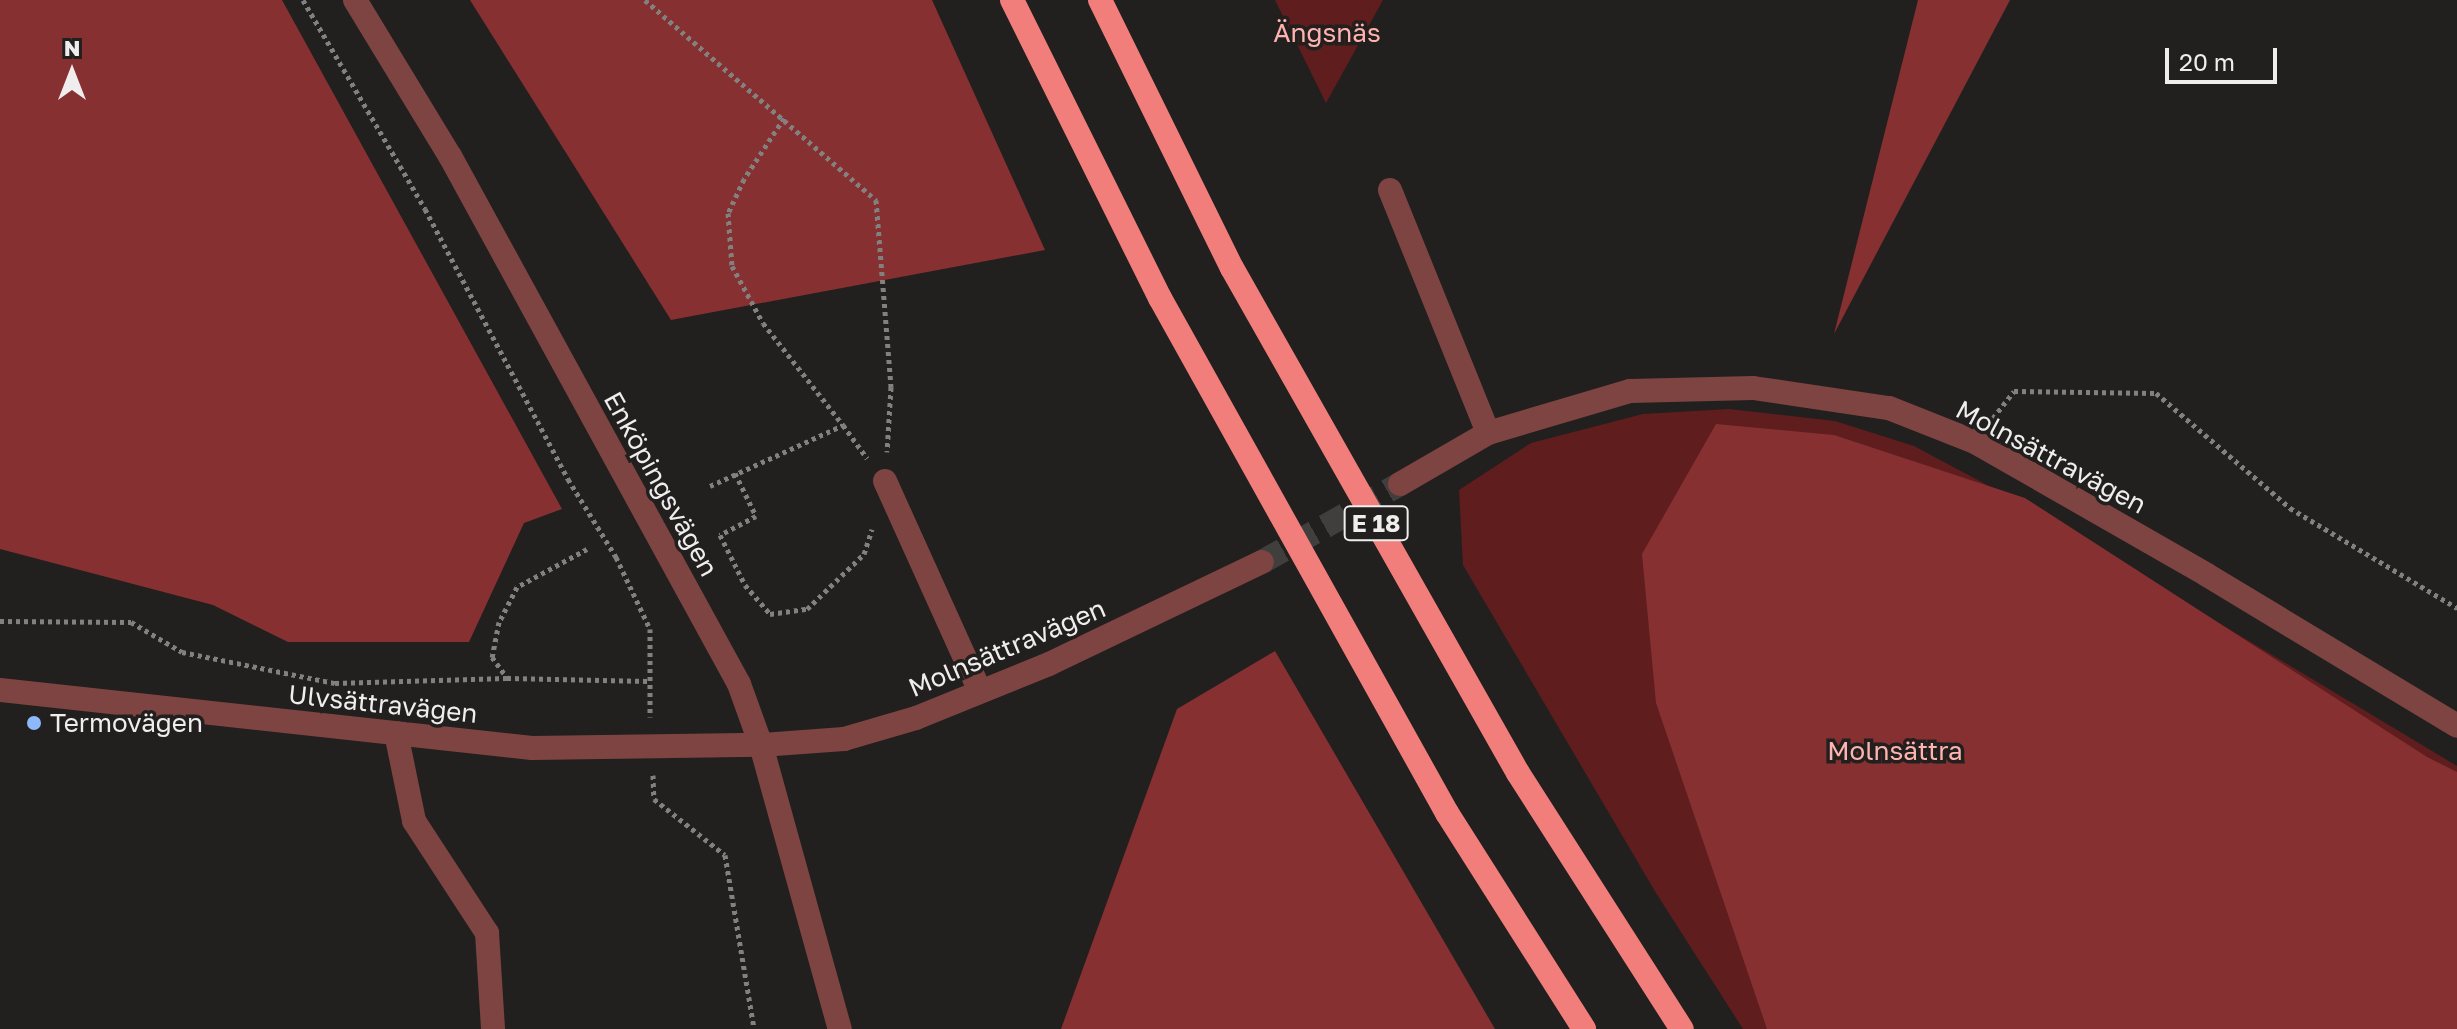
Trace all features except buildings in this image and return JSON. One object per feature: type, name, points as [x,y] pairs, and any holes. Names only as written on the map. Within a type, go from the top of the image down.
[{"type":"highway","points":[[1012,0],[1160,298],[1447,813],[1584,1029]]},
{"type":"highway","name":"E 18","points":[[1100,0],[1240,282],[1518,773],[1682,1029]]},
{"type":"street","name":"Enköpingsvägen","points":[[355,0],[450,156],[731,670],[761,745],[840,1029]]},
{"type":"street","points":[[1390,190],[1488,433]]},
{"type":"street","name":"Molnsättravägen","points":[[1400,484],[1488,433],[1630,391],[1753,388],[1889,408],[1975,442],[2207,575],[2457,726]]},
{"type":"street","points":[[885,481],[979,689]]},
{"type":"street","name":"Molnsättravägen","points":[[761,745],[844,739],[916,718],[1117,633],[1262,562]]},
{"type":"street","name":"Ulvsättravägen","points":[[0,690],[532,748],[761,745]]},
{"type":"street","points":[[396,733],[414,821],[487,933],[493,1029]]},
{"type":"path","points":[[303,0],[425,209],[568,479],[616,557],[650,629],[648,681],[654,799],[725,855],[754,1029]]},
{"type":"path","points":[[645,0],[876,200],[891,387],[885,481],[864,554],[807,609],[770,614],[745,585],[720,535],[756,516],[735,473]]},
{"type":"path","points":[[784,118],[744,179],[728,213],[732,266],[763,323],[885,481]]},
{"type":"path","points":[[1975,442],[2014,391],[2156,393],[2290,508],[2457,608]]},
{"type":"path","points":[[710,486],[843,425]]},
{"type":"path","points":[[507,678],[492,657],[499,622],[517,587],[587,549]]},
{"type":"path","points":[[0,621],[131,622],[182,652],[335,683],[507,678],[648,681]]},
{"type":"green space","points":[[0,0],[282,0],[562,509],[524,523],[469,642],[288,642],[213,605],[0,549]]},
{"type":"green space","points":[[470,0],[932,0],[1045,250],[671,320]]},
{"type":"green space","name":"Ängsnäs","points":[[1275,0],[1383,0],[1326,103]]},
{"type":"green space","points":[[1918,0],[2010,0],[1834,334]]},
{"type":"green space","name":"Molnsättra","points":[[1729,409],[1835,421],[1914,446],[2004,494],[2457,766],[2457,1029],[1743,1029],[1656,893],[1463,565],[1459,490],[1531,443],[1643,414]]},
{"type":"green space","name":"Molnsättra","points":[[1716,424],[1834,435],[2025,498],[2427,757],[2457,772],[2457,1029],[1767,1029],[1656,703],[1642,554]]},
{"type":"green space","points":[[1275,651],[1495,1029],[1061,1029],[1177,709]]},
{"type":"tunnel","points":[[1262,562],[1400,484]]},
{"type":"place","name":"Termovägen","points":[[34,723]]}]
